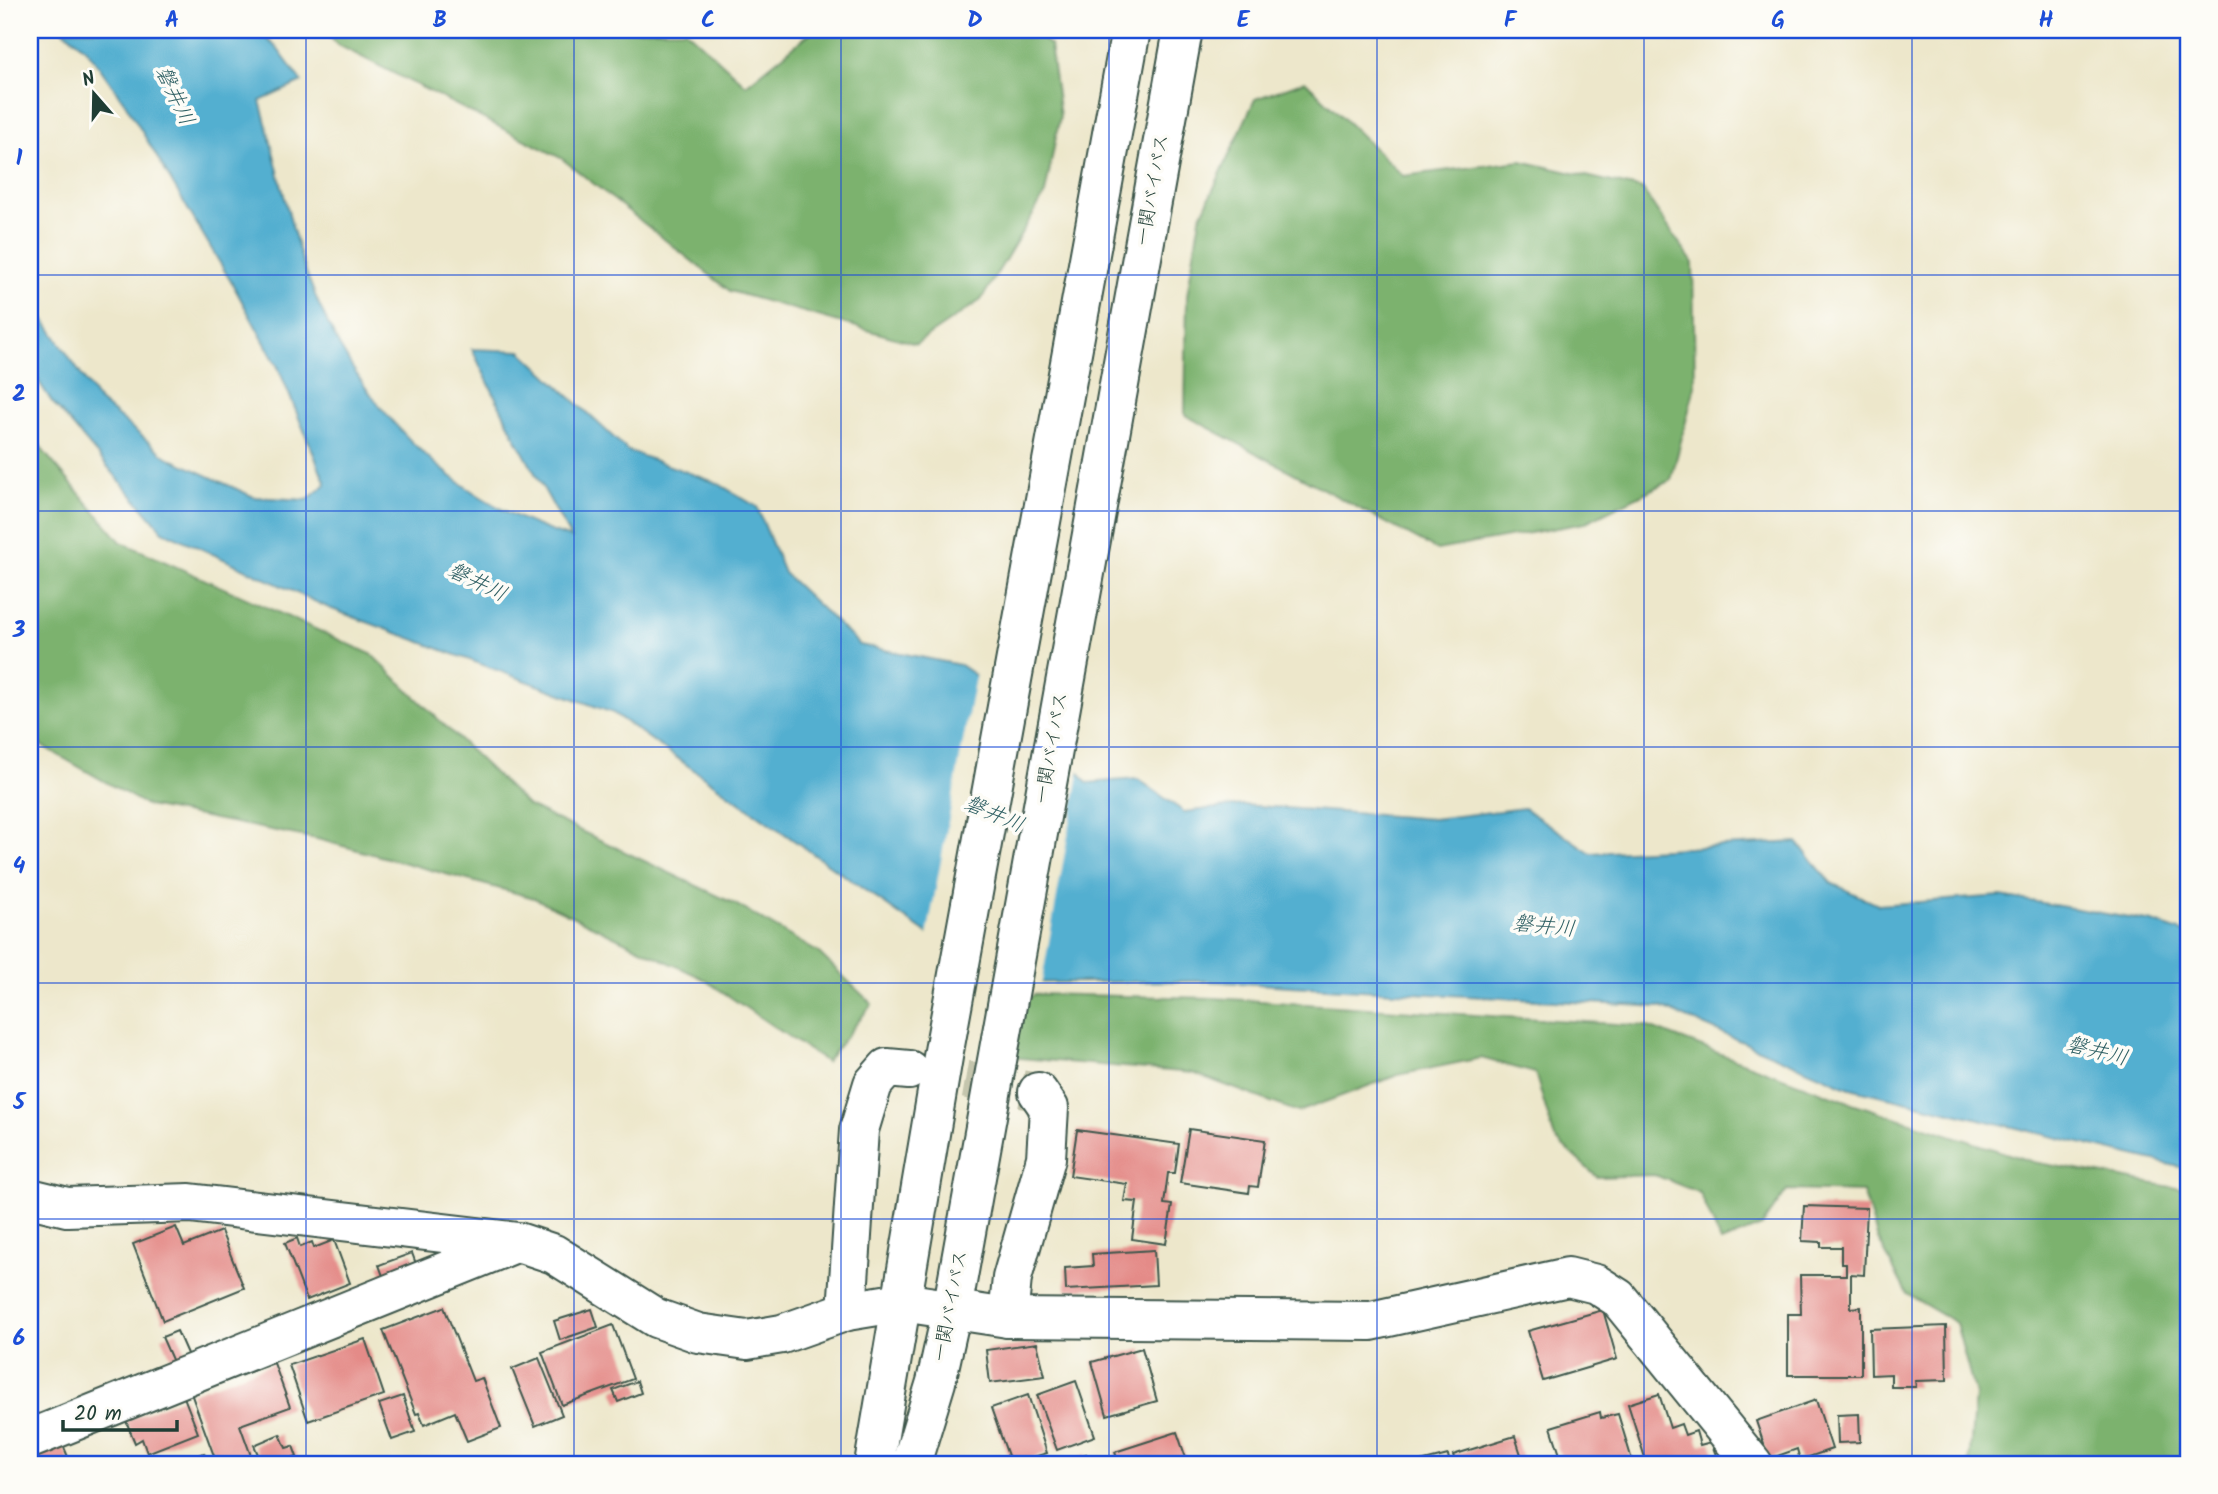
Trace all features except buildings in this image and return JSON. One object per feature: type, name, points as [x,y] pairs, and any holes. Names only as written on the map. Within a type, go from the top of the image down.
[{"type":"main road","points":[[874,1464],[944,1051],[1131,30]]},
{"type":"main road","name":"一関バイパス","points":[[911,1464],[936,1382],[952,1310],[994,1062],[1183,30]]},
{"type":"main road","points":[[847,1311],[859,1130],[873,1084],[887,1068],[909,1070]]},
{"type":"main road","points":[[1008,1318],[1012,1278],[1046,1158],[1049,1108],[1038,1092]]},
{"type":"main road","points":[[30,1198],[67,1207],[190,1203],[518,1242],[554,1254],[656,1318],[698,1333],[747,1340],[782,1334],[847,1311],[902,1302],[1008,1318],[1371,1321],[1568,1277],[1596,1284],[1618,1298],[1753,1464]]},
{"type":"main road","points":[[30,1439],[518,1242]]},
{"type":"green space","points":[[325,30],[686,30],[746,85],[814,30],[1029,30],[1050,45],[1060,116],[1045,194],[981,300],[916,344],[730,291],[561,158],[336,44]]},
{"type":"green space","points":[[1305,81],[1403,176],[1521,161],[1642,189],[1693,263],[1695,386],[1671,480],[1584,523],[1437,550],[1185,415],[1187,295],[1200,218],[1255,99]]},
{"type":"green space","points":[[30,430],[44,452],[121,542],[371,654],[528,806],[735,904],[819,953],[872,1004],[826,1062],[702,978],[534,898],[317,839],[148,806],[30,739]]},
{"type":"green space","points":[[1035,994],[1214,998],[1646,1026],[1849,1102],[2033,1162],[2188,1190],[2188,1464],[1969,1464],[1975,1395],[1956,1323],[1907,1294],[1878,1239],[1863,1192],[1787,1190],[1762,1226],[1721,1242],[1700,1193],[1655,1175],[1597,1177],[1555,1139],[1535,1073],[1481,1058],[1398,1075],[1298,1112],[1193,1073],[997,1056],[1001,1015]]},
{"type":"water","name":"磐井川","points":[[63,30],[256,30],[276,47],[302,82],[260,101],[302,259],[328,325],[379,405],[410,440],[445,471],[483,498],[525,521],[571,538],[516,439],[472,349],[521,351],[628,451],[717,483],[757,507],[784,573],[860,645],[960,665],[1042,721],[1087,783],[1138,779],[1184,812],[1243,805],[1433,819],[1524,808],[1591,853],[1797,842],[1831,883],[1878,905],[2001,896],[2153,922],[2188,934],[2188,1169],[1850,1088],[1661,1007],[1204,981],[997,983],[613,713],[329,608],[163,531],[52,402],[30,368],[30,298],[98,400],[167,457],[254,497],[307,500],[326,484],[278,367],[233,285],[125,103],[87,50]]},
{"type":"pier","points":[[976,672],[1044,719],[1080,768],[1041,986],[996,986],[927,936]]},
{"type":"tunnel","points":[[909,1070],[1038,1092]]}]
